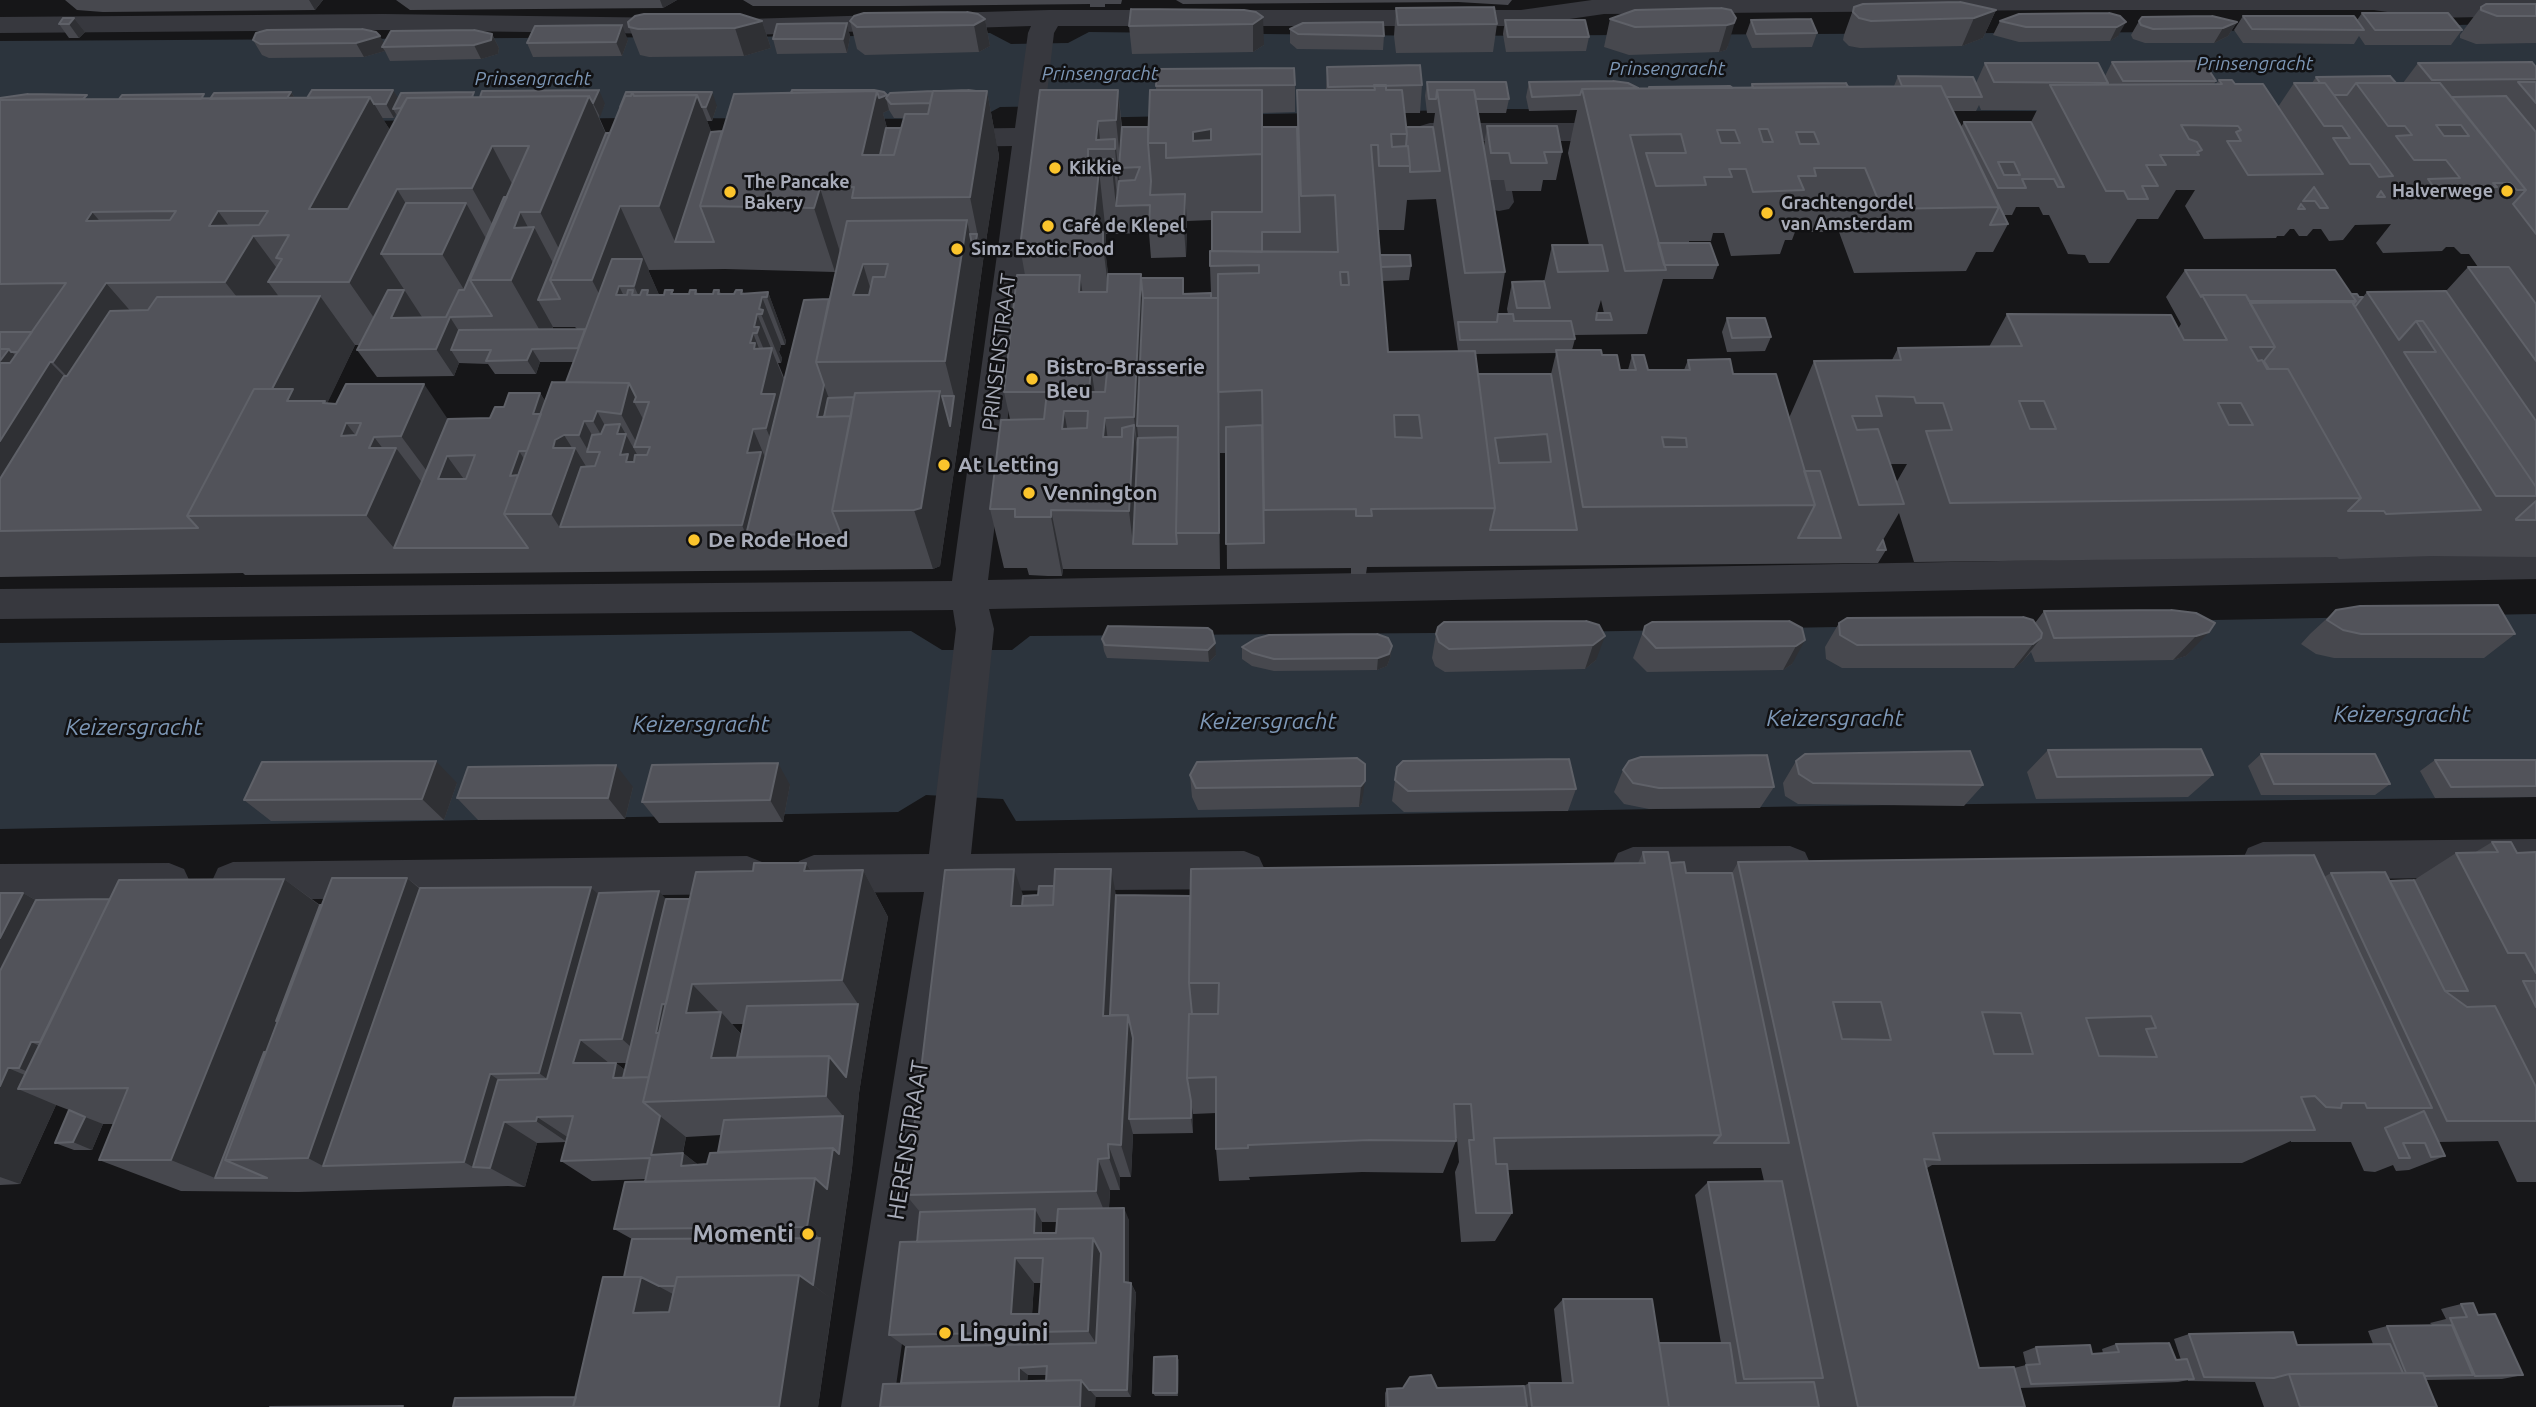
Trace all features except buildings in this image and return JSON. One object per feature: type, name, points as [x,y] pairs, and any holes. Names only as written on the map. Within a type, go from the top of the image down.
[{"type":"street","points":[[368,0],[383,22]]},
{"type":"street","points":[[702,0],[747,27]]},
{"type":"street","points":[[1141,0],[1177,19]]},
{"type":"street","points":[[2,16],[747,27],[1045,25],[1177,19],[1521,18],[1557,7],[1598,3],[2372,1],[2428,10],[2536,8]]},
{"type":"street","name":"PRINSENSTRAAT","points":[[955,823],[972,612],[1029,123],[1045,25]]},
{"type":"street","points":[[916,139],[1029,123],[1110,136]]},
{"type":"street","points":[[1408,132],[1493,167],[1656,132]]},
{"type":"street","points":[[0,604],[972,612],[2536,565]]},
{"type":"street","name":"HERENSTRAAT","points":[[867,1407],[955,823]]},
{"type":"street","points":[[2230,861],[2536,858]]},
{"type":"street","points":[[1603,867],[1826,865]]},
{"type":"street","points":[[0,883],[1283,870]]},
{"type":"water","name":"Prinsengracht","points":[[2536,23],[2536,110],[2290,112],[1501,109],[1081,118],[1062,106],[1000,107],[978,119],[625,118],[0,125],[0,41],[990,33],[1011,44],[1068,43],[1089,32],[1439,36],[2184,32]]},
{"type":"water","name":"Keizersgracht","points":[[2536,614],[2536,797],[1817,806],[1016,821],[1003,799],[926,795],[898,812],[0,829],[0,643],[911,631],[942,650],[1012,650],[1030,636],[1568,632]]},
{"type":"place","name":"Kikkie","points":[[1055,168]]},
{"type":"place","name":"Halverwege","points":[[2507,191]]},
{"type":"place","name":"The Pancake Bakery","points":[[730,192]]},
{"type":"place","name":"Grachtengordel van Amsterdam","points":[[1767,213]]},
{"type":"place","name":"Café de Klepel","points":[[1048,226]]},
{"type":"place","name":"Simz Exotic Food","points":[[957,249]]},
{"type":"place","name":"Bistro-Brasserie Bleu","points":[[1032,379]]},
{"type":"place","name":"At Letting","points":[[944,465]]},
{"type":"place","name":"Vennington","points":[[1029,493]]},
{"type":"place","name":"De Rode Hoed","points":[[694,540]]},
{"type":"place","name":"Momenti","points":[[808,1234]]},
{"type":"place","name":"Linguini","points":[[945,1333]]}]
